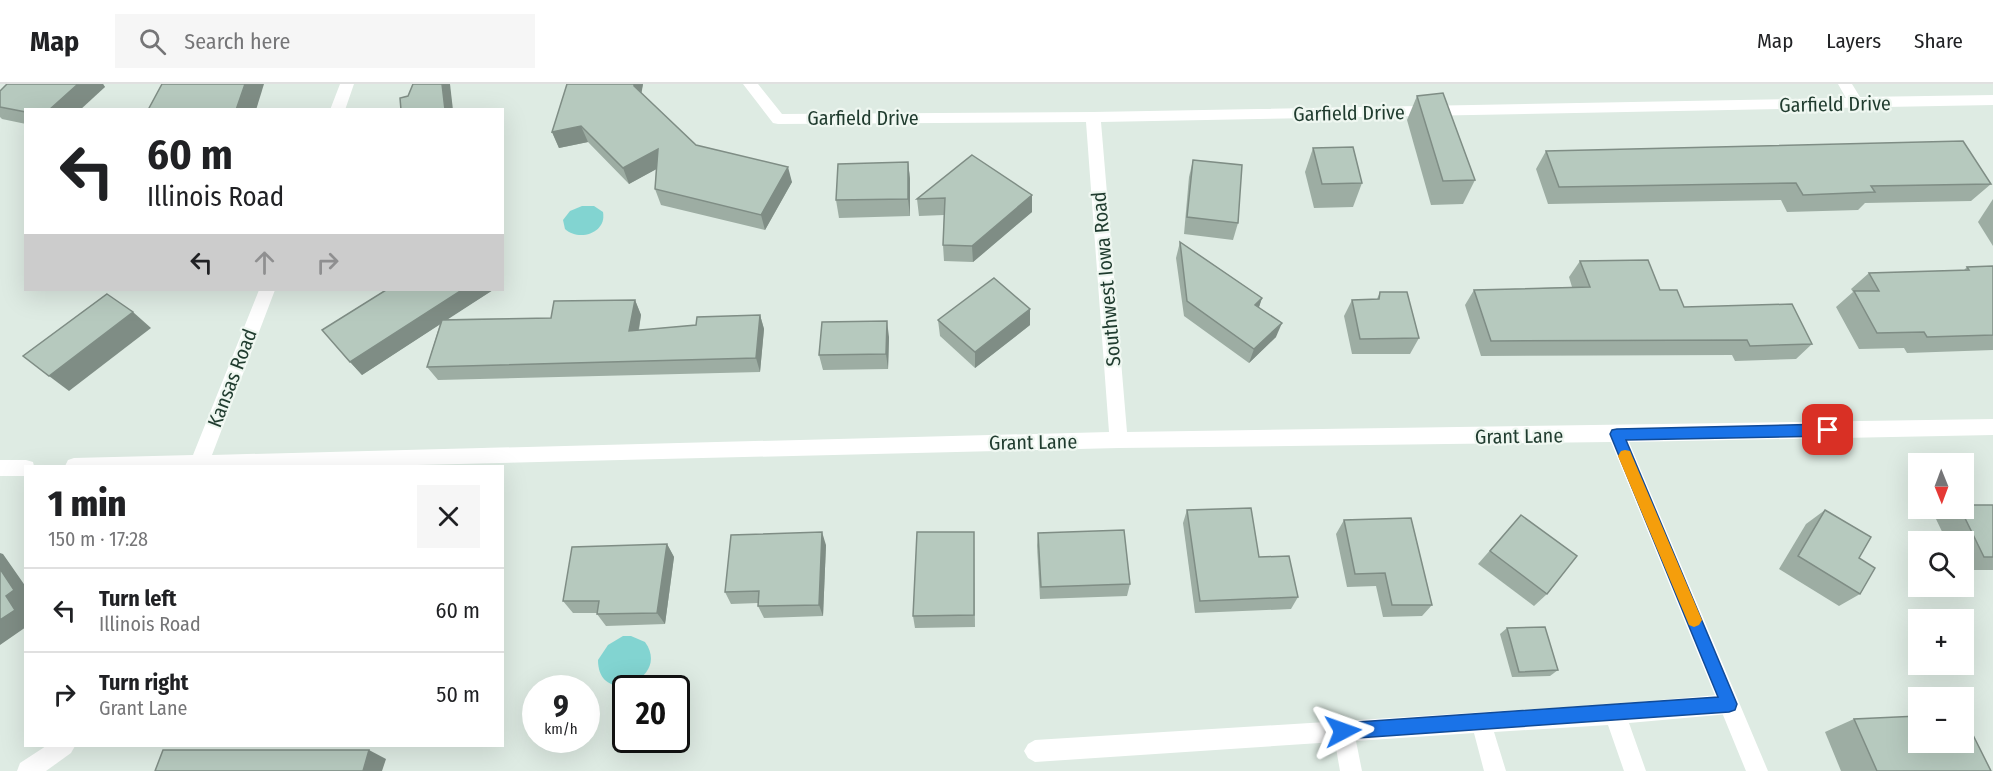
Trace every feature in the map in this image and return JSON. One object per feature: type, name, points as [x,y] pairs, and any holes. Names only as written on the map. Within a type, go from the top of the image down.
[{"type":"street","points":[[339,108],[347,84]]},
{"type":"street","name":"Garfield Drive","points":[[750,84],[778,119],[1093,117],[1993,100]]},
{"type":"street","points":[[1845,84],[1857,104]]},
{"type":"street","name":"Southwest Iowa Road","points":[[1093,117],[1119,440]]},
{"type":"street","name":"Kansas Road","points":[[198,465],[267,291]]},
{"type":"street","name":"Grant Lane","points":[[198,465],[1119,440],[1993,427]]},
{"type":"street","points":[[1617,434],[1757,771]]},
{"type":"street","points":[[0,468],[24,468]]},
{"type":"street","points":[[1035,751],[1615,714],[1729,704]]},
{"type":"street","points":[[1615,714],[1635,771]]},
{"type":"street","points":[[1481,722],[1495,771]]},
{"type":"street","points":[[1343,731],[1351,771]]},
{"type":"street","points":[[28,771],[63,747]]},
{"type":"water","points":[[582,206],[594,206],[603,212],[603,219],[596,230],[577,235],[565,229],[563,220],[570,211]]},
{"type":"water","points":[[623,636],[631,636],[645,642],[651,655],[649,667],[643,675],[612,675],[612,684],[609,683],[601,675],[598,660],[608,645]]},
{"type":"building","points":[[7,84],[78,84],[51,108],[24,108],[24,112],[0,107],[0,91]]},
{"type":"building","points":[[162,84],[245,84],[237,108],[149,108]]},
{"type":"building","points":[[413,84],[442,84],[445,108],[401,108],[400,98],[408,96]]},
{"type":"building","points":[[567,84],[634,84],[696,145],[788,167],[761,215],[655,189],[658,149],[623,168],[581,126],[552,132]]},
{"type":"building","points":[[1443,93],[1475,180],[1443,181],[1417,96]]},
{"type":"building","points":[[1963,141],[1991,184],[1871,186],[1875,192],[1803,195],[1796,183],[1559,187],[1546,151]]},
{"type":"building","points":[[1353,147],[1362,183],[1322,184],[1313,148]]},
{"type":"building","points":[[972,155],[1032,195],[972,246],[943,245],[945,198],[917,199]]},
{"type":"building","points":[[1193,160],[1242,165],[1238,223],[1187,217]]},
{"type":"building","points":[[908,162],[908,199],[836,200],[838,164]]},
{"type":"building","points":[[1180,242],[1262,298],[1255,305],[1282,323],[1254,349],[1187,301]]},
{"type":"building","points":[[1648,260],[1660,290],[1677,290],[1684,307],[1792,304],[1812,344],[1750,346],[1747,340],[1491,341],[1474,290],[1590,287],[1580,261]]},
{"type":"building","points":[[1993,266],[1993,335],[1927,337],[1924,332],[1877,333],[1854,291],[1879,291],[1869,273],[1969,270],[1967,267]]},
{"type":"building","points":[[994,278],[1030,309],[975,352],[938,320]]},
{"type":"building","points":[[384,291],[460,291],[350,362],[322,330]]},
{"type":"building","points":[[1380,292],[1407,292],[1419,338],[1360,339],[1352,300],[1379,299]]},
{"type":"building","points":[[107,294],[133,312],[49,376],[23,356]]},
{"type":"building","points":[[635,300],[629,331],[696,325],[697,317],[760,315],[756,358],[427,367],[442,320],[551,318],[554,301]]},
{"type":"building","points":[[887,321],[886,354],[819,355],[822,322]]},
{"type":"building","points":[[1974,505],[1993,505],[1993,557],[1984,557],[1974,537],[1974,531],[1971,531],[1965,519],[1974,519]]},
{"type":"building","points":[[1251,508],[1259,557],[1289,556],[1298,597],[1200,601],[1187,510]]},
{"type":"building","points":[[1825,510],[1871,537],[1859,558],[1875,568],[1860,594],[1798,556]]},
{"type":"building","points":[[1521,515],[1577,556],[1547,594],[1490,551]]},
{"type":"building","points":[[1411,518],[1432,605],[1392,605],[1385,573],[1355,574],[1344,520]]},
{"type":"building","points":[[1124,530],[1130,584],[1041,587],[1038,533]]},
{"type":"building","points":[[822,532],[819,605],[758,606],[759,591],[725,592],[731,535]]},
{"type":"building","points":[[917,532],[974,532],[974,615],[913,616]]},
{"type":"building","points":[[667,544],[657,613],[597,614],[599,601],[563,601],[572,547]]},
{"type":"building","points":[[0,569],[14,590],[6,596],[15,610],[0,620]]},
{"type":"building","points":[[1545,627],[1558,670],[1519,672],[1507,628]]},
{"type":"building","points":[[1908,716],[1908,753],[1974,753],[1974,737],[1991,771],[1877,771],[1854,719]]},
{"type":"building","points":[[163,750],[369,750],[363,771],[155,771]]},
{"type":"slow traffic","points":[[1625,456],[1694,620]]},
{"type":"route","points":[[1343,731],[1615,714],[1729,704],[1617,434],[1828,430]]}]
